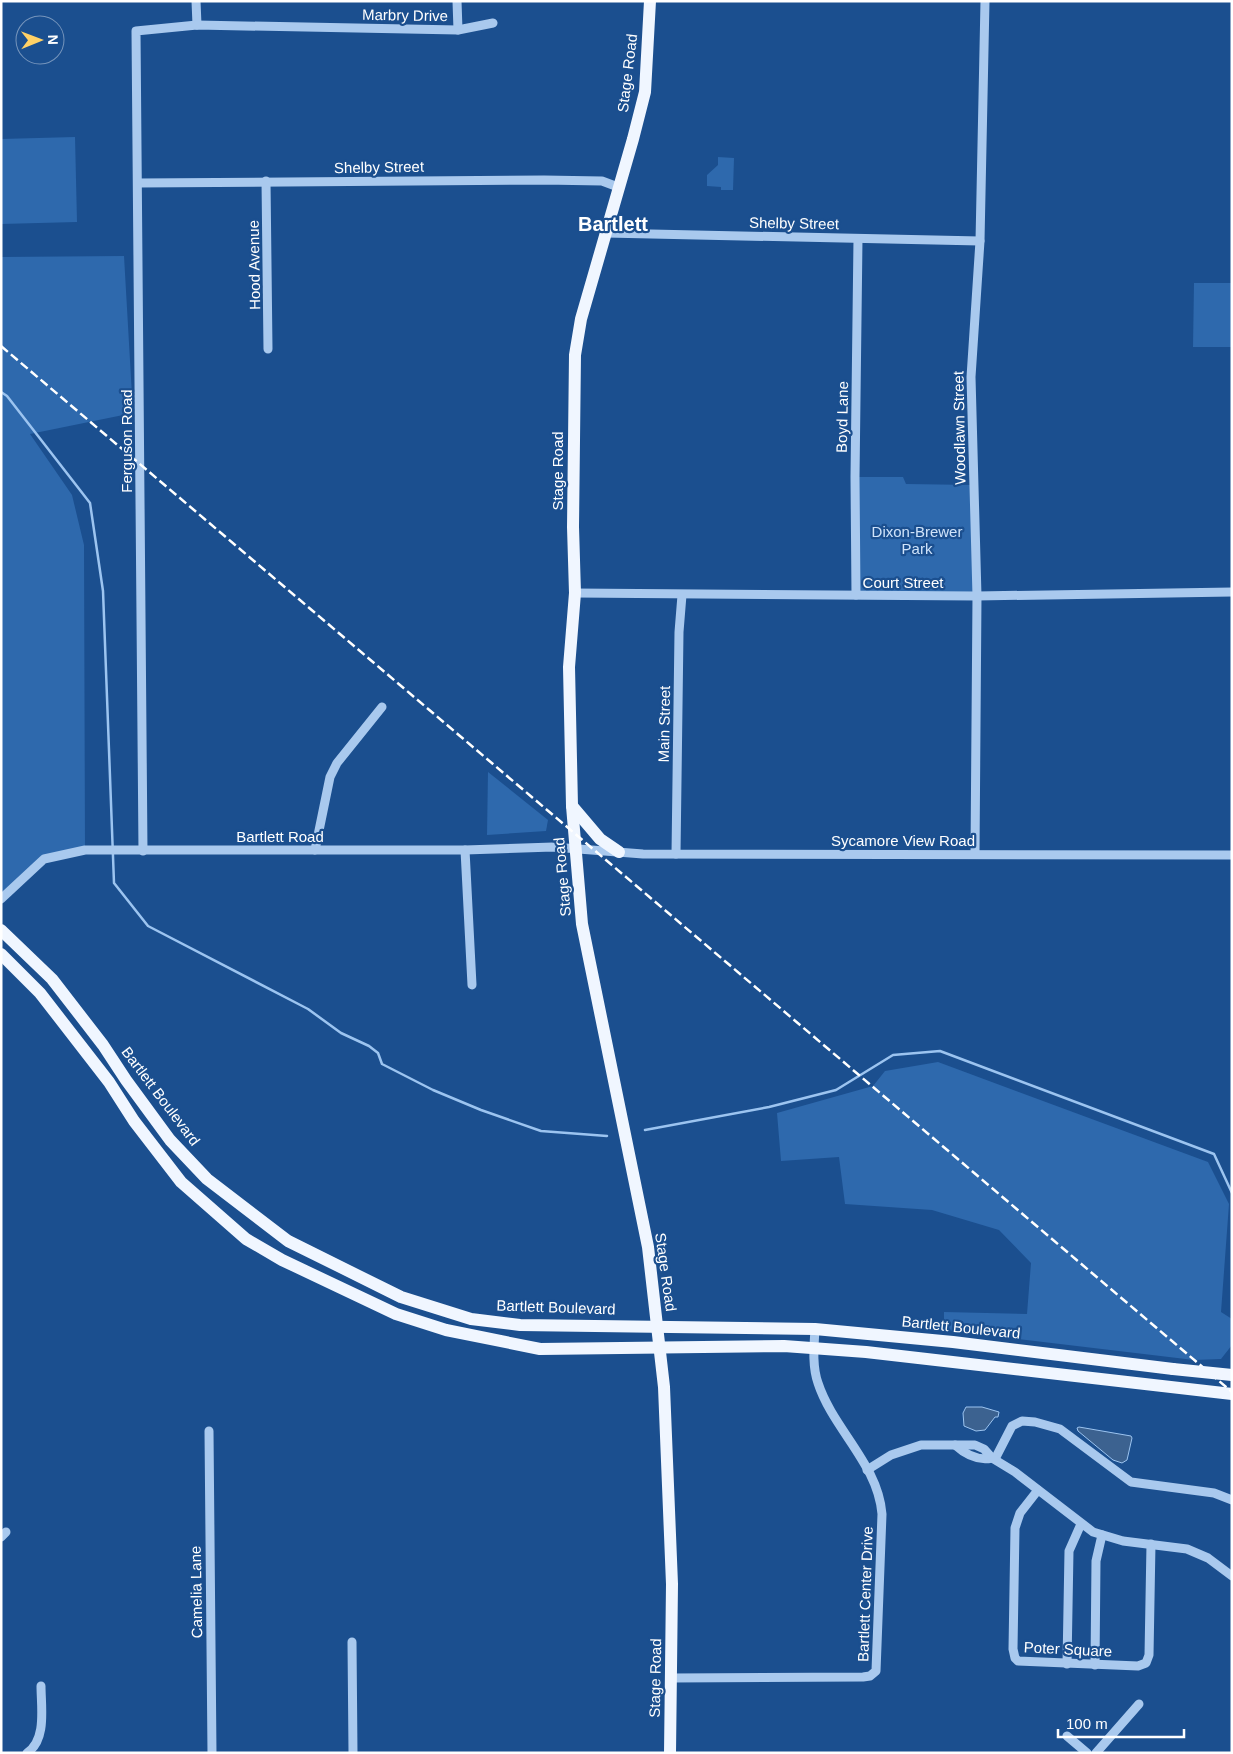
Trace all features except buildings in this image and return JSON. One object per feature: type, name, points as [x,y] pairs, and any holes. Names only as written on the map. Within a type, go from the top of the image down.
[{"type":"main road","name":"Stage Road","points":[[650,1],[644,92],[633,139],[581,319],[575,355],[573,522],[575,593],[569,667],[572,806],[582,924],[646,1239],[660,1347],[667,1450],[672,1584],[670,1753]]},
{"type":"main road","points":[[572,806],[600,839],[619,852]]},
{"type":"main road","name":"Bartlett Boulevard","points":[[1,930],[52,979],[104,1045],[170,1140],[207,1179],[288,1241],[402,1297],[470,1319],[520,1325],[815,1329],[953,1342],[1232,1375]]},
{"type":"main road","points":[[1,954],[40,993],[109,1082],[134,1121],[181,1182],[246,1239],[282,1260],[396,1314],[464,1335],[540,1349],[784,1346],[866,1352],[1232,1394]]},
{"type":"main road","points":[[40,993],[52,979]]},
{"type":"main road","points":[[134,1121],[147,1109]]},
{"type":"street","points":[[196,1],[197,25]]},
{"type":"street","points":[[457,1],[458,30]]},
{"type":"street","name":"Woodlawn Street","points":[[975,854],[976,596],[971,377],[980,241],[985,1]]},
{"type":"street","name":"Marbry Drive","points":[[136,32],[197,25],[458,30],[493,23]]},
{"type":"street","name":"Ferguson Road","points":[[136,32],[143,850]]},
{"type":"street","name":"Shelby Street","points":[[138,183],[553,180],[602,181],[618,187]]},
{"type":"street","name":"Hood Avenue","points":[[266,181],[268,349]]},
{"type":"street","name":"Shelby Street","points":[[606,233],[980,241]]},
{"type":"street","name":"Boyd Lane","points":[[856,595],[855,477],[858,239]]},
{"type":"street","name":"Court Street","points":[[575,593],[976,596],[1232,592]]},
{"type":"street","name":"Main Street","points":[[676,854],[679,632],[682,595]]},
{"type":"street","points":[[315,850],[330,777],[337,763],[382,707]]},
{"type":"street","name":"Bartlett Road","points":[[1,899],[44,859],[85,850],[465,850],[554,847],[575,849]]},
{"type":"street","name":"Sycamore View Road","points":[[575,849],[676,854],[1232,855]]},
{"type":"street","points":[[465,850],[472,986]]},
{"type":"street","name":"Bartlett Center Drive","points":[[672,1678],[863,1677],[874,1673],[878,1658],[882,1514],[878,1490],[830,1410],[817,1382],[814,1348],[815,1329]]},
{"type":"street","points":[[994,1458],[1012,1426],[1022,1421],[1035,1422],[1055,1427],[1066,1433],[1132,1482],[1214,1493],[1232,1500]]},
{"type":"street","name":"Camelia Lane","points":[[209,1430],[212,1753]]},
{"type":"street","points":[[867,1470],[891,1455],[915,1446],[931,1444],[955,1446],[970,1456],[981,1459],[994,1458],[1080,1524],[1102,1536],[1178,1547],[1202,1555],[1232,1576]]},
{"type":"street","name":"Poter Square","points":[[1038,1490],[1020,1513],[1016,1522],[1014,1655],[1022,1663],[1138,1666],[1148,1661],[1151,1544]]},
{"type":"street","points":[[1067,1664],[1069,1551],[1080,1524]]},
{"type":"street","points":[[1095,1665],[1096,1556],[1102,1536]]},
{"type":"street","points":[[352,1642],[353,1753]]},
{"type":"street","points":[[27,1753],[41,1734],[41,1686]]},
{"type":"street","points":[[1096,1753],[1139,1704]]},
{"type":"street","points":[[1068,1736],[1087,1753]]},
{"type":"green space","points":[[75,137],[77,222],[1,224],[1,139]]},
{"type":"green space","points":[[718,157],[734,158],[733,190],[721,190],[721,187],[707,186],[707,175],[718,165]]},
{"type":"green space","points":[[124,256],[133,413],[30,434],[72,495],[84,545],[85,850],[44,859],[1,899],[1,257]]},
{"type":"green space","points":[[1194,283],[1232,283],[1232,347],[1193,347]]},
{"type":"green space","name":"Dixon-Brewer Park","points":[[855,477],[903,477],[906,484],[973,485],[977,596],[856,595]]},
{"type":"green space","points":[[488,772],[548,820],[546,831],[487,835]]},
{"type":"green space","points":[[938,1062],[1208,1162],[1229,1204],[1221,1312],[1232,1319],[1232,1345],[1221,1359],[1194,1360],[944,1330],[944,1312],[1027,1314],[1031,1263],[999,1230],[932,1210],[845,1204],[839,1157],[781,1161],[777,1113],[873,1086],[885,1071]]},
{"type":"shaded area","points":[[966,1407],[982,1407],[999,1412],[998,1417],[995,1417],[985,1430],[976,1431],[964,1426],[963,1413]]},
{"type":"shaded area","points":[[1077,1428],[1131,1436],[1127,1460],[1122,1463],[1113,1460],[1078,1431]]},
{"type":"waterway","points":[[1,392],[7,396],[90,503],[103,591],[114,883],[148,926],[308,1009],[341,1033],[369,1046],[378,1053],[382,1064],[433,1090],[481,1110],[541,1131],[607,1136]]},
{"type":"waterway","points":[[645,1130],[769,1107],[836,1090],[893,1055],[940,1051],[1214,1154],[1232,1193]]},
{"type":"railway","points":[[1,346],[1232,1392]]},
{"type":"district","name":"Bartlett","points":[[613,224]]}]
